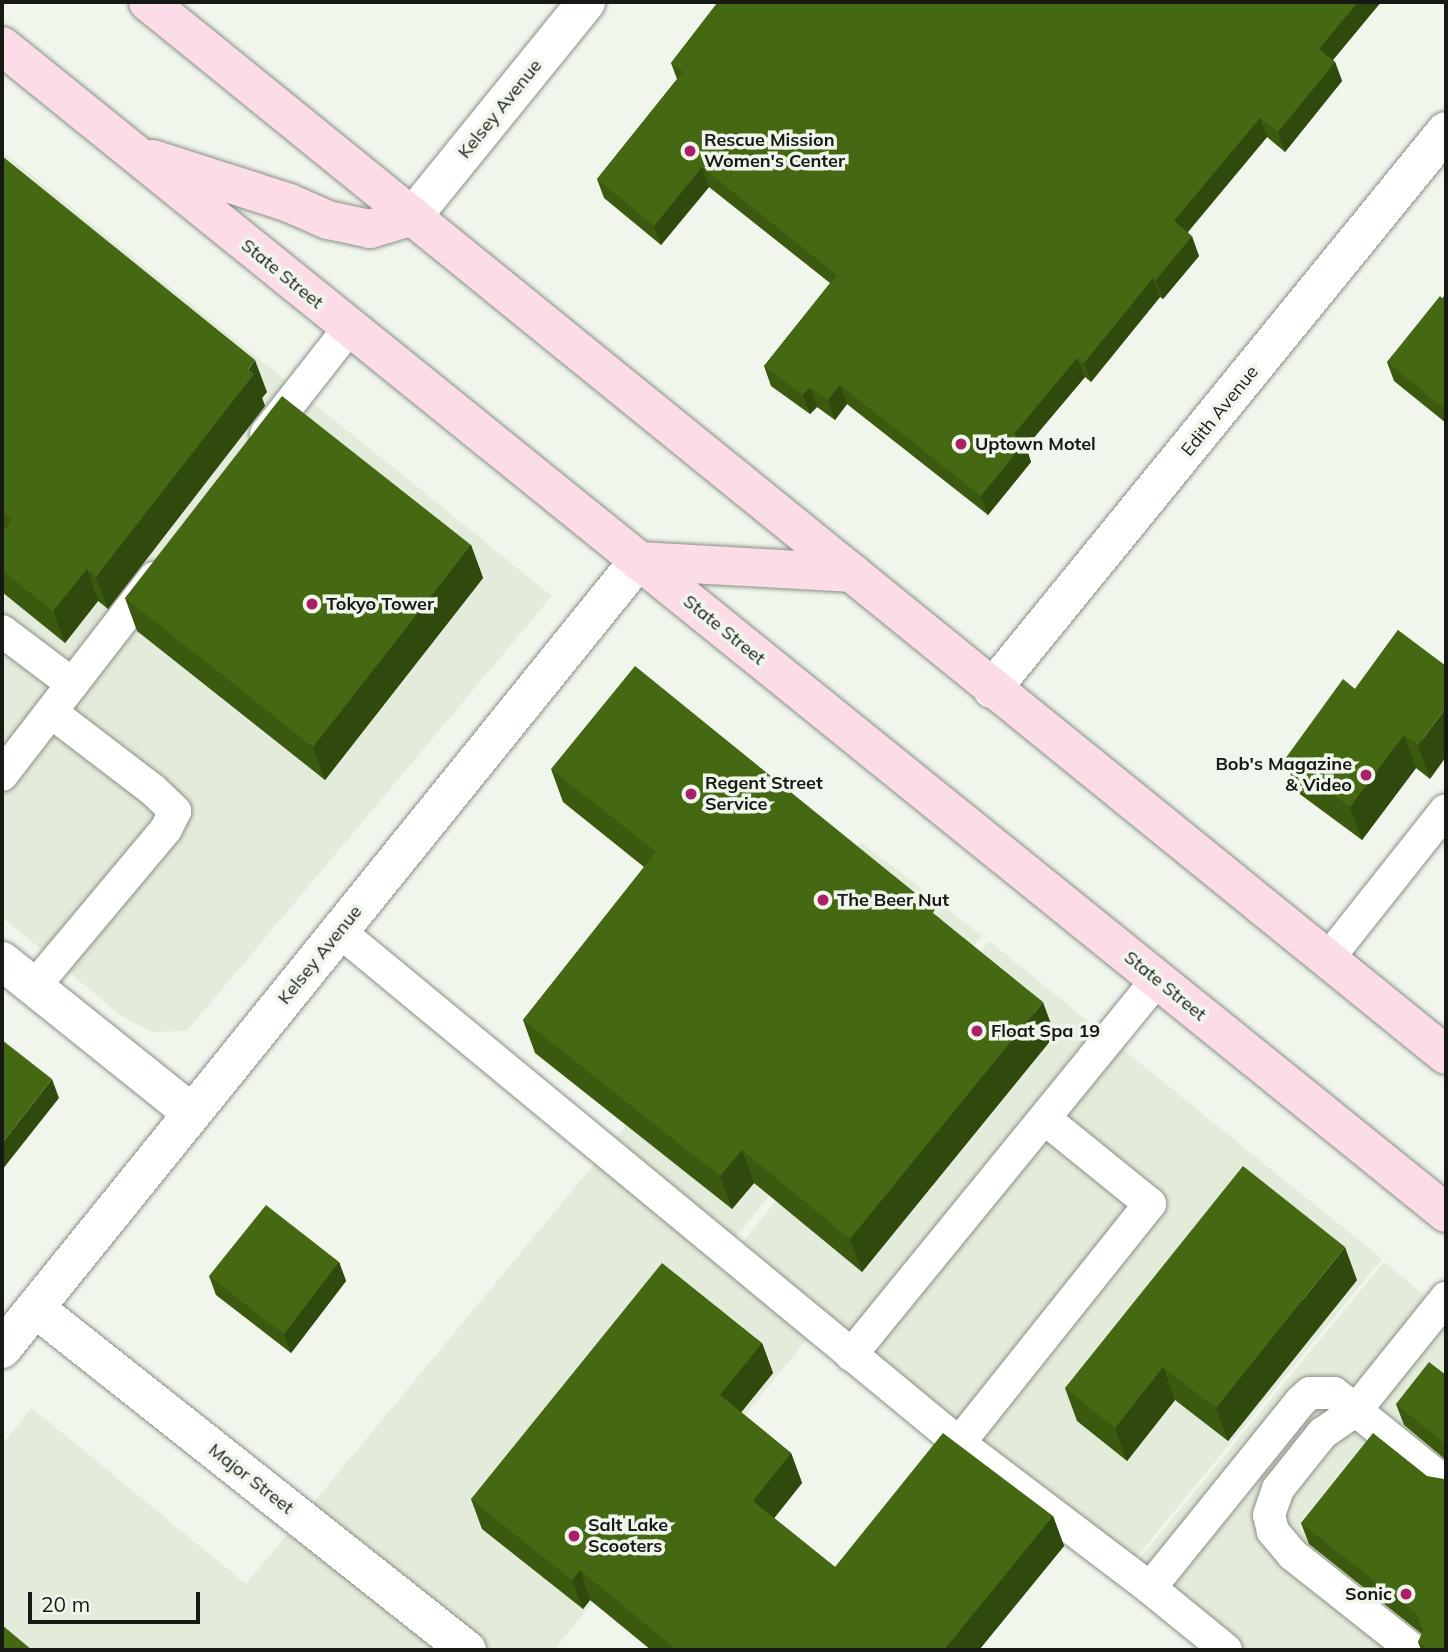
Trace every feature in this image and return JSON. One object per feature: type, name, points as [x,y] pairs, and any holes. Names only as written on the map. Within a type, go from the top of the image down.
[{"type":"main road","points":[[148,2],[1446,1055]]},
{"type":"main road","name":"State Street","points":[[2,46],[1446,1213]]},
{"type":"main road","points":[[130,151],[339,222],[370,229],[413,216]]},
{"type":"main road","points":[[638,561],[853,573]]},
{"type":"street","name":"Kelsey Avenue","points":[[413,216],[586,2]]},
{"type":"street","name":"Edith Avenue","points":[[992,689],[1446,131]]},
{"type":"street","name":"Kelsey Avenue","points":[[2,1349],[638,561]]},
{"type":"street","points":[[2,961],[192,1113]]},
{"type":"street","name":"Major Street","points":[[35,1308],[467,1650]]},
{"type":"lane","points":[[246,460],[349,328]]},
{"type":"lane","points":[[2,775],[171,556]]},
{"type":"lane","points":[[2,631],[72,684]]},
{"type":"lane","points":[[34,987],[166,829],[175,811],[153,790],[51,712]]},
{"type":"lane","points":[[1327,960],[1446,810]]},
{"type":"lane","points":[[339,931],[959,1444],[1150,1588],[1226,1650]]},
{"type":"lane","points":[[851,1355],[1157,980]]},
{"type":"lane","points":[[959,1444],[1150,1204],[1045,1119]]},
{"type":"lane","points":[[1413,1650],[1293,1554],[1273,1531],[1269,1515],[1278,1489],[1323,1433],[1356,1410],[1446,1298]]},
{"type":"lane","points":[[1150,1588],[1310,1393],[1322,1391],[1334,1394],[1446,1483]]},
{"type":"shaded area","points":[[2,151],[552,596],[187,1031],[152,1032],[120,1015],[2,917]]},
{"type":"shaded area","points":[[861,842],[982,936],[717,1260],[809,1337],[554,1650],[2,1650],[2,1445],[32,1408],[246,1584]]},
{"type":"shaded area","points":[[989,941],[1382,1259],[1117,1581],[727,1261]]},
{"type":"shaded area","points":[[1384,1262],[1446,1313],[1446,1650],[1246,1650],[1136,1563]]},
{"type":"building","points":[[718,2],[1358,2],[1319,49],[1335,62],[1278,132],[1260,118],[1174,221],[1192,236],[1156,280],[1153,278],[1084,363],[1077,358],[1014,434],[1024,443],[981,496],[840,385],[828,400],[810,387],[803,395],[764,366],[837,275],[702,167],[654,226],[597,179],[683,72],[671,63]]},
{"type":"building","points":[[2,156],[255,360],[248,369],[254,374],[96,577],[87,569],[53,611],[2,570],[2,533],[12,520],[2,511]]},
{"type":"building","points":[[1446,294],[1446,410],[1387,362],[1440,296],[1443,299]]},
{"type":"building","points":[[282,396],[471,545],[313,747],[125,598]]},
{"type":"building","points":[[1398,630],[1446,666],[1446,708],[1418,745],[1404,735],[1350,807],[1285,759],[1343,679],[1355,689]]},
{"type":"building","points":[[635,666],[935,909],[933,913],[1043,1002],[850,1239],[742,1150],[720,1176],[523,1020],[656,852],[551,769]]},
{"type":"building","points":[[2,1040],[52,1079],[2,1143]]},
{"type":"building","points":[[1243,1166],[1345,1247],[1216,1408],[1163,1367],[1115,1428],[1065,1388]]},
{"type":"building","points":[[266,1205],[339,1262],[284,1334],[209,1276]]},
{"type":"building","points":[[662,1263],[762,1343],[720,1395],[791,1453],[753,1501],[835,1567],[943,1433],[1053,1516],[944,1650],[677,1650],[580,1570],[572,1580],[471,1499]]},
{"type":"building","points":[[1429,1362],[1446,1375],[1446,1445],[1396,1404]]},
{"type":"building","name":"Sonic","points":[[1373,1433],[1427,1476],[1446,1478],[1446,1650],[1429,1650],[1418,1642],[1423,1631],[1417,1614],[1301,1523]]},
{"type":"building","points":[[2,1625],[32,1650],[2,1650]]},
{"type":"place","name":"Rescue Mission Women's Center","points":[[690,151]]},
{"type":"place","name":"Uptown Motel","points":[[961,444]]},
{"type":"place","name":"Tokyo Tower","points":[[312,604]]},
{"type":"place","name":"Bob's Magazine & Video","points":[[1366,775]]},
{"type":"place","name":"Regent Street Service","points":[[691,794]]},
{"type":"place","name":"The Beer Nut","points":[[823,900]]},
{"type":"place","name":"Float Spa 19","points":[[977,1031]]},
{"type":"place","name":"Salt Lake Scooters","points":[[574,1536]]},
{"type":"place","name":"Sonic","points":[[1406,1594]]}]
